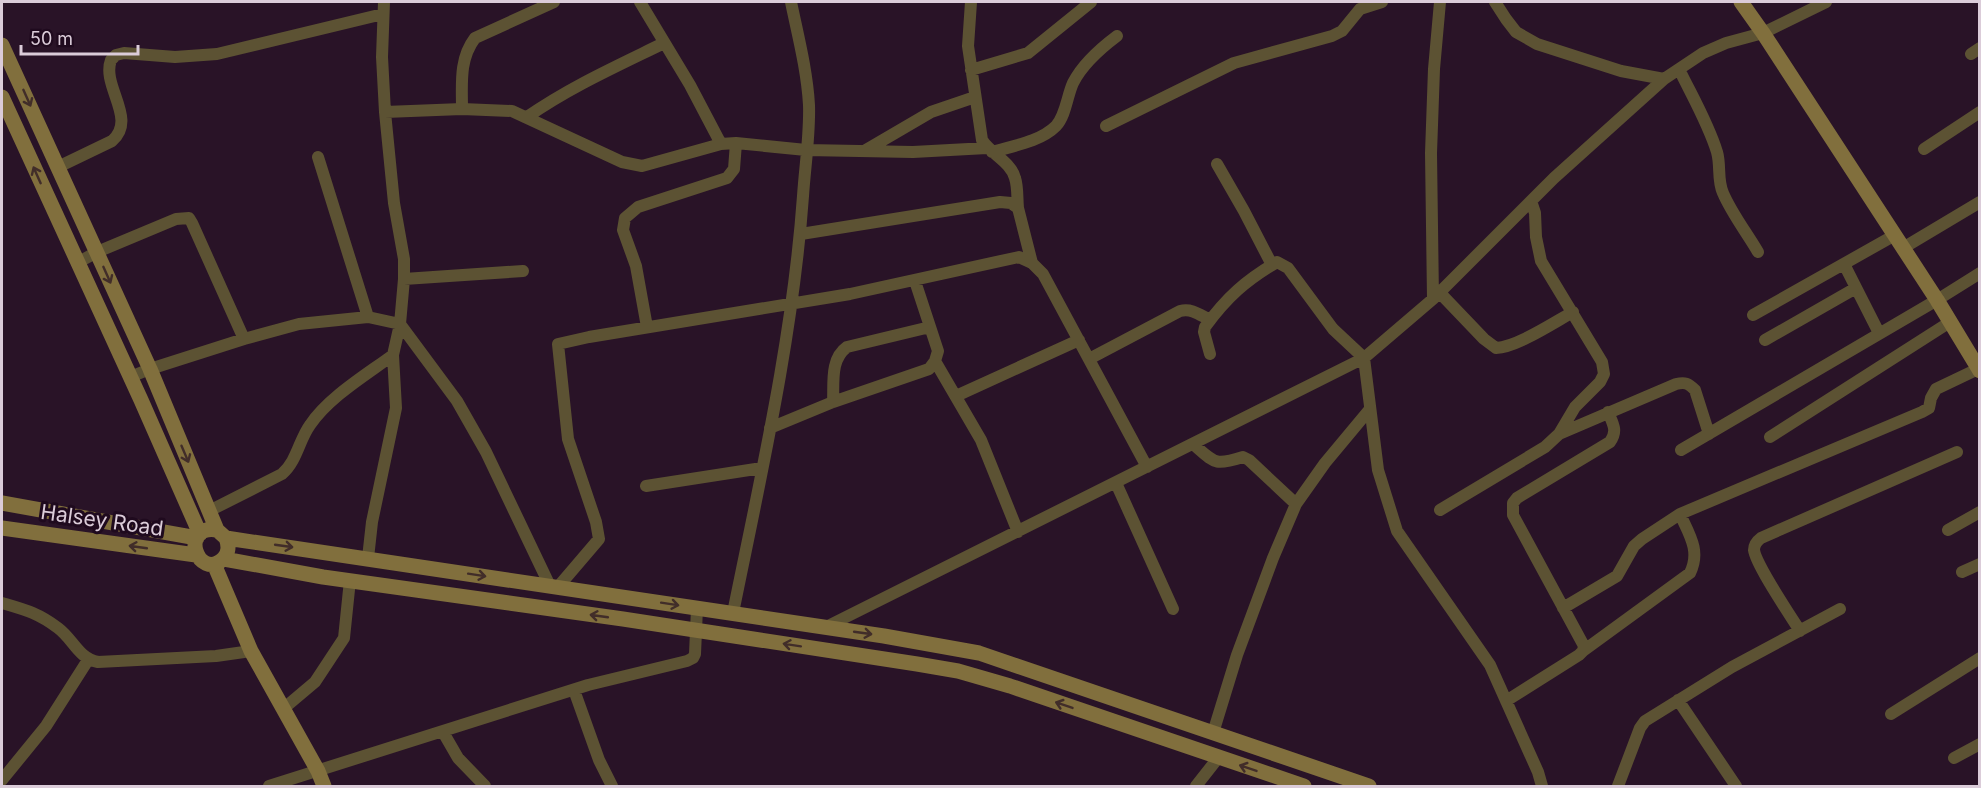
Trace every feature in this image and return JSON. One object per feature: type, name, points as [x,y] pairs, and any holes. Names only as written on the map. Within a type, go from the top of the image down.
[{"type":"street","points":[[462,109],[462,64],[468,46],[475,38],[554,2]]},
{"type":"street","points":[[640,2],[707,114],[721,144]]},
{"type":"street","points":[[733,613],[770,428],[792,303],[801,234],[809,108],[807,77],[791,2]]},
{"type":"street","points":[[971,2],[968,46],[982,140],[1015,177],[1018,208],[1032,263]]},
{"type":"street","points":[[971,70],[1028,53],[1091,2]]},
{"type":"street","points":[[1106,126],[1234,63],[1332,36],[1342,31],[1360,9],[1382,2]]},
{"type":"street","points":[[1440,2],[1434,69],[1431,153],[1436,296],[1496,348],[1504,348],[1515,343],[1573,312]]},
{"type":"street","points":[[1496,2],[1516,32],[1537,44],[1621,71],[1664,78]]},
{"type":"street","points":[[1563,608],[1617,576],[1635,546],[1642,539],[1680,514],[1922,412],[1929,408],[1936,389],[1979,369],[1899,241],[1741,2]]},
{"type":"street","points":[[826,627],[1364,358],[1436,296],[1554,178],[1664,78],[1703,53],[1726,43],[1763,33],[1826,2]]},
{"type":"street","points":[[58,167],[112,141],[121,129],[121,117],[109,72],[111,60],[116,55],[124,53],[184,57],[217,54],[384,8],[382,57],[384,112],[394,202],[404,259],[404,279],[400,324],[393,355],[396,408],[372,522],[368,558]]},
{"type":"street","points":[[384,112],[462,109],[512,111],[622,162],[642,166],[721,144],[736,143],[806,150],[913,152],[990,150],[1030,141],[1057,125],[1077,76],[1117,36]]},
{"type":"street","points":[[527,117],[595,76],[664,43]]},
{"type":"street","points":[[2,45],[150,369],[208,510],[222,534],[228,549],[219,561]]},
{"type":"street","points":[[1679,69],[1716,149],[1719,179],[1725,197],[1758,252]]},
{"type":"street","points":[[2,97],[130,377],[198,536],[196,555],[204,562],[219,561],[917,663],[1010,686],[1304,786]]},
{"type":"street","points":[[866,150],[931,112],[975,97]]},
{"type":"street","points":[[1924,149],[1980,112]]},
{"type":"street","points":[[647,327],[636,266],[623,230],[625,218],[638,207],[727,178],[734,169],[736,143]]},
{"type":"street","points":[[318,157],[368,316]]},
{"type":"street","points":[[1217,164],[1272,265]]},
{"type":"street","points":[[47,198],[68,187]]},
{"type":"street","points":[[1531,201],[1535,213],[1536,237],[1541,261],[1602,362],[1604,374],[1594,389],[1570,413],[1559,434]]},
{"type":"street","points":[[801,234],[1000,202],[1011,203],[1018,208]]},
{"type":"street","points":[[1753,315],[1844,264],[1899,241],[1980,202]]},
{"type":"street","points":[[77,262],[176,219],[189,218],[244,339]]},
{"type":"street","points":[[554,586],[599,539],[596,522],[568,438],[558,344],[589,337],[850,294],[1019,256],[1032,263],[1043,274],[1147,467]]},
{"type":"street","points":[[1210,354],[1204,332],[1210,320],[1244,283],[1277,262],[1288,268],[1334,329],[1364,358],[1378,470],[1397,531],[1490,665],[1538,772],[1542,786]]},
{"type":"street","points":[[1844,264],[1879,333]]},
{"type":"street","points":[[404,279],[523,271]]},
{"type":"street","points":[[1681,450],[1980,273]]},
{"type":"street","points":[[770,428],[833,402],[928,369],[935,361],[938,351],[915,281]]},
{"type":"street","points":[[1765,340],[1856,288]]},
{"type":"street","points":[[1089,359],[1180,311],[1192,310],[1210,320]]},
{"type":"street","points":[[130,377],[244,339],[299,324],[368,316],[400,324],[457,401],[486,452],[554,586]]},
{"type":"street","points":[[108,330],[128,320]]},
{"type":"street","points":[[1770,437],[1950,322]]},
{"type":"street","points":[[833,402],[835,360],[840,352],[847,347],[930,327]]},
{"type":"street","points":[[956,396],[1079,340]]},
{"type":"street","points":[[208,510],[288,469],[308,428],[322,410],[359,379],[393,355]]},
{"type":"street","points":[[935,361],[981,440],[1018,532]]},
{"type":"street","points":[[1440,510],[1545,447],[1559,434],[1676,384],[1684,382],[1695,390],[1708,434]]},
{"type":"street","points":[[1213,733],[1237,655],[1296,504],[1325,463],[1371,409]]},
{"type":"street","points":[[1583,651],[1584,646],[1513,515],[1513,503],[1516,498],[1610,442],[1615,436],[1615,429],[1608,412]]},
{"type":"street","points":[[1193,444],[1217,463],[1243,457],[1249,460],[1296,504]]},
{"type":"street","points":[[1800,631],[1761,566],[1754,549],[1756,543],[1772,533],[1957,452]]},
{"type":"street","points":[[646,486],[762,468]]},
{"type":"street","points":[[1116,483],[1173,609]]},
{"type":"street","points":[[2,503],[198,536],[211,530],[222,534],[368,558],[979,652],[1369,786]]},
{"type":"street","points":[[1948,530],[1980,512]]},
{"type":"street","points":[[1506,701],[1583,651],[1690,573],[1695,564],[1696,553],[1692,538],[1680,514]]},
{"type":"street","name":"Halsey Road","points":[[2,528],[196,555]]},
{"type":"street","points":[[219,561],[251,651],[318,771],[324,786]]},
{"type":"street","points":[[1962,572],[1980,564]]},
{"type":"street","points":[[284,709],[315,682],[344,638],[350,580]]},
{"type":"street","points":[[2,603],[33,612],[61,630],[88,660],[98,662],[206,657],[251,651]]},
{"type":"street","points":[[269,786],[574,690],[693,658],[697,608]]},
{"type":"street","points":[[1618,786],[1640,728],[1645,721],[1732,667],[1840,609]]},
{"type":"street","points":[[1891,714],[1980,658]]},
{"type":"street","points":[[2,780],[46,726],[88,660]]},
{"type":"street","points":[[574,690],[612,786]]},
{"type":"street","points":[[1678,700],[1736,786]]},
{"type":"street","points":[[443,732],[458,758],[485,786]]},
{"type":"street","points":[[1954,758],[1980,744]]},
{"type":"street","points":[[1196,786],[1218,758]]}]
